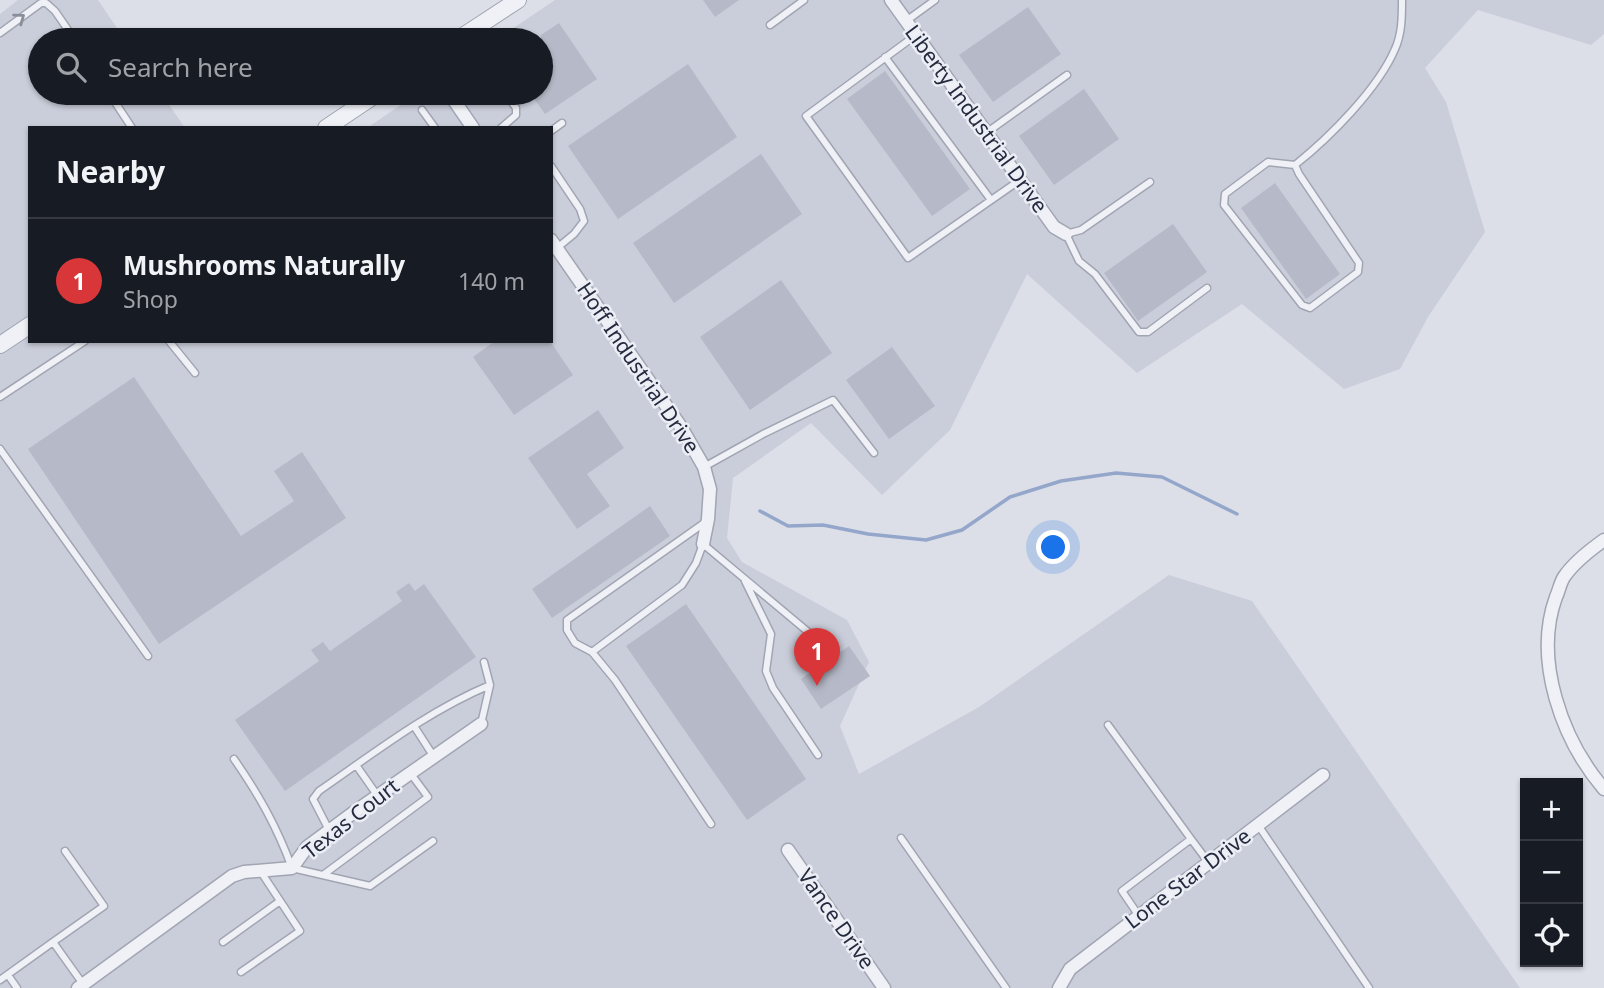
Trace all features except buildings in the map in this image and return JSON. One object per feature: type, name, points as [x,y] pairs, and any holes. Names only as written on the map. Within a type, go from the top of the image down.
[{"type":"street","points":[[475,28],[518,0]]},
{"type":"street","name":"Liberty Industrial Drive","points":[[891,0],[1054,227],[1066,233]]},
{"type":"street","points":[[329,126],[360,105]]},
{"type":"street","points":[[457,105],[472,126]]},
{"type":"street","name":"Hoff Industrial Drive","points":[[554,244],[681,427],[705,467],[710,489],[703,544]]},
{"type":"street","points":[[0,345],[28,326]]},
{"type":"street","points":[[1604,540],[1579,559],[1563,578],[1549,617],[1548,670],[1563,719],[1589,771],[1604,789]]},
{"type":"street","name":"Texas Court","points":[[81,986],[232,876],[244,872],[292,868],[307,848],[329,831],[481,724]]},
{"type":"street","name":"Lone Star Drive","points":[[1059,988],[1070,969],[1323,775]]},
{"type":"street","name":"Vance Drive","points":[[788,850],[884,988]]},
{"type":"lane","points":[[771,25],[804,0]]},
{"type":"lane","points":[[906,21],[935,0]]},
{"type":"lane","points":[[1295,165],[1298,174],[1359,263],[1358,272],[1310,308],[1302,305],[1224,205],[1225,194],[1268,162],[1295,165],[1328,138],[1389,61],[1396,46],[1402,20],[1402,0]]},
{"type":"lane","points":[[0,33],[41,3],[52,7],[67,28]]},
{"type":"lane","points":[[916,35],[806,116],[908,258],[1020,180]]},
{"type":"lane","points":[[885,58],[991,200]]},
{"type":"lane","points":[[986,133],[1067,75]]},
{"type":"lane","points":[[117,105],[131,126]]},
{"type":"lane","points":[[503,126],[516,115],[514,105]]},
{"type":"lane","points":[[422,110],[434,126]]},
{"type":"lane","points":[[553,130],[562,123]]},
{"type":"lane","points":[[553,169],[580,209],[584,221],[574,234],[554,244]]},
{"type":"lane","points":[[1150,182],[1082,230],[1066,233],[1079,261],[1095,274],[1139,332],[1148,332],[1207,288]]},
{"type":"lane","points":[[0,397],[82,343]]},
{"type":"lane","points":[[171,343],[195,373]]},
{"type":"lane","points":[[705,467],[763,434],[833,400],[874,453]]},
{"type":"lane","points":[[0,449],[148,656]]},
{"type":"lane","points":[[708,520],[567,620],[567,630],[575,643],[592,652],[615,680],[711,824]]},
{"type":"lane","points":[[592,652],[682,585],[696,563],[703,544],[813,636]]},
{"type":"lane","points":[[742,576],[771,634],[766,671],[773,688],[818,755]]},
{"type":"lane","points":[[481,724],[490,685],[484,662]]},
{"type":"lane","points":[[329,831],[313,799],[319,791],[414,726],[462,697],[490,685]]},
{"type":"lane","points":[[1108,725],[1209,863]]},
{"type":"lane","points":[[414,726],[434,757]]},
{"type":"lane","points":[[234,758],[273,820],[292,868],[370,886],[433,841]]},
{"type":"lane","points":[[356,765],[378,796]]},
{"type":"lane","points":[[323,875],[428,797],[410,773]]},
{"type":"lane","points":[[1258,825],[1369,988]]},
{"type":"lane","points":[[901,838],[1006,988]]},
{"type":"lane","points":[[1139,916],[1122,891],[1191,839]]},
{"type":"lane","points":[[0,980],[104,906],[65,850]]},
{"type":"lane","points":[[242,972],[300,931],[260,870]]},
{"type":"lane","points":[[222,942],[280,901]]},
{"type":"lane","points":[[53,942],[81,986]]},
{"type":"lane","points":[[8,975],[17,988]]},
{"type":"shaded area","points":[[18,0],[98,0],[117,28],[28,28],[28,105],[169,105],[184,126],[28,126],[28,343],[553,343],[553,126],[370,126],[401,105],[553,105],[553,28],[514,28],[555,0],[1604,0],[1604,34],[1591,45],[1478,10],[1425,68],[1446,102],[1485,232],[1428,317],[1400,369],[1344,389],[1242,304],[1137,373],[1027,274],[950,430],[882,495],[811,423],[733,478],[727,538],[742,562],[847,620],[869,662],[840,726],[859,774],[979,707],[1169,575],[1252,601],[1520,988],[0,988],[0,14]]},
{"type":"waterway","points":[[760,511],[788,526],[823,525],[868,534],[926,540],[962,530],[1010,497],[1061,481],[1116,473],[1162,477],[1237,514]]},
{"type":"place","name":"Mushrooms Naturally","points":[[817,686]]}]
